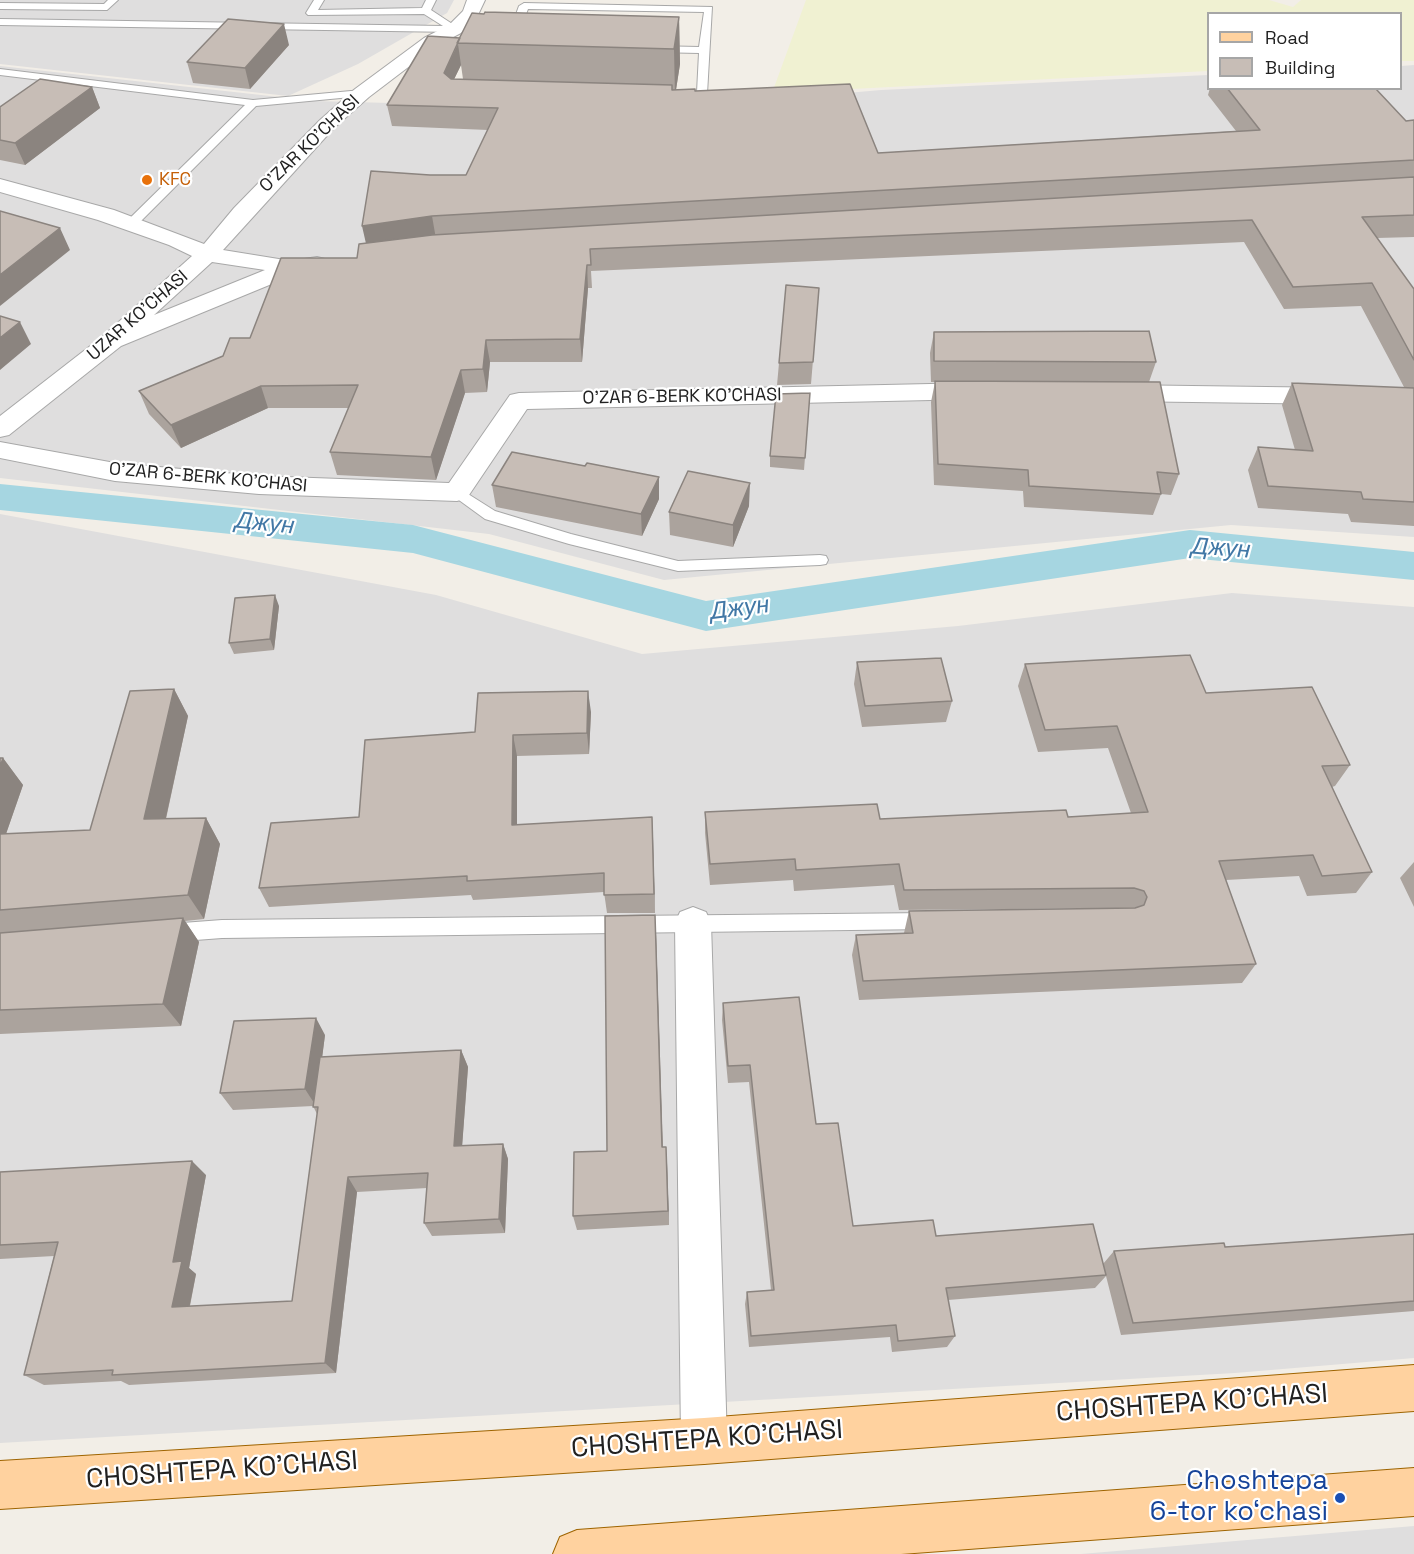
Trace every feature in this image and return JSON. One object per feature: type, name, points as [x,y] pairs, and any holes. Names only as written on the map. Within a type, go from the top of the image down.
[{"type":"main road","name":"CHOSHTEPA KO'CHASI","points":[[0,1485],[704,1441],[1414,1388]]},
{"type":"main road","points":[[577,1554],[1414,1492]]},
{"type":"street","name":"O'ZAR KO'CHASI","points":[[207,254],[242,213],[327,124],[362,93],[430,42],[459,32],[476,0]]},
{"type":"street","points":[[0,185],[106,215],[177,240],[207,254]]},
{"type":"street","name":"UZAR KO'CHASI","points":[[0,429],[112,340],[207,254],[291,268]]},
{"type":"street","points":[[112,340],[291,268],[335,262]]},
{"type":"street","name":"O'ZAR 6-BERK KO'CHASI","points":[[0,450],[115,472],[259,485],[457,492],[519,401],[994,392]]},
{"type":"street","points":[[1090,393],[1414,397]]},
{"type":"street","points":[[693,923],[704,1441]]},
{"type":"lane","points":[[0,6],[107,8],[113,0]]},
{"type":"lane","points":[[319,0],[311,13],[426,11],[459,32]]},
{"type":"lane","points":[[426,11],[431,0]]},
{"type":"lane","points":[[520,46],[509,46],[525,3],[710,5],[704,50],[702,94],[687,102],[669,102]]},
{"type":"lane","points":[[0,22],[459,32]]},
{"type":"lane","points":[[647,49],[704,50]]},
{"type":"lane","points":[[0,72],[253,103],[362,93]]},
{"type":"lane","points":[[131,224],[253,103]]},
{"type":"lane","points":[[457,492],[490,515],[569,539],[678,566],[820,560]]},
{"type":"lane","points":[[152,935],[222,929],[945,920]]},
{"type":"shaded area","points":[[0,0],[454,0],[447,13],[358,64],[288,96],[0,64]]},
{"type":"shaded area","points":[[1414,65],[1414,537],[1231,525],[664,580],[489,534],[0,478],[0,66],[315,101],[654,110],[881,90],[1207,75],[1207,90],[1402,90],[1402,66]]},
{"type":"shaded area","points":[[0,514],[436,595],[642,654],[958,626],[1232,593],[1414,607],[1414,1358],[1235,1373],[0,1443]]},
{"type":"shaded area","points":[[1414,1526],[1414,1554],[1081,1554]]},
{"type":"green space","points":[[806,0],[1269,0],[1293,7],[1301,0],[1414,0],[1414,61],[1402,61],[1402,12],[1207,12],[1207,71],[772,93]]},
{"type":"building","points":[[485,12],[679,17],[674,49],[457,43],[472,13],[484,14]]},
{"type":"building","points":[[228,19],[284,24],[245,68],[187,62]]},
{"type":"building","points":[[428,36],[460,38],[444,73],[451,79],[672,85],[672,90],[695,89],[695,91],[850,84],[878,153],[1260,130],[1229,90],[1377,90],[1406,121],[1414,120],[1414,160],[432,216],[362,226],[371,171],[466,175],[498,108],[387,105]]},
{"type":"building","points":[[40,79],[92,87],[15,143],[0,140],[0,107]]},
{"type":"building","points":[[1414,177],[1414,215],[1362,217],[1414,289],[1414,360],[1372,283],[1293,287],[1252,220],[590,249],[591,265],[587,265],[580,339],[486,340],[483,369],[461,370],[431,457],[330,452],[358,385],[261,386],[171,425],[139,391],[223,356],[230,338],[250,338],[281,258],[357,258],[359,244],[432,235]]},
{"type":"building","points":[[0,211],[60,228],[0,275]]},
{"type":"building","points":[[786,285],[819,288],[813,362],[779,363]]},
{"type":"building","points":[[0,316],[20,322],[0,338]]},
{"type":"building","points":[[1149,331],[1156,362],[934,361],[934,332]]},
{"type":"building","points":[[935,381],[1160,382],[1179,474],[1157,472],[1161,494],[1029,486],[1028,470],[938,464]]},
{"type":"building","points":[[1292,383],[1414,388],[1414,502],[1363,499],[1361,492],[1268,486],[1258,447],[1313,451]]},
{"type":"building","points":[[810,393],[805,458],[770,456],[776,394]]},
{"type":"building","points":[[512,452],[659,477],[641,514],[492,485]]},
{"type":"building","points":[[688,471],[750,483],[733,525],[669,512]]},
{"type":"building","points":[[275,595],[270,639],[229,643],[235,598]]},
{"type":"building","points":[[1190,655],[1206,693],[1312,687],[1350,765],[1322,766],[1372,872],[1322,876],[1313,855],[1219,861],[1256,964],[863,981],[856,935],[913,933],[909,911],[1135,908],[1144,905],[1147,897],[1144,891],[1134,888],[904,890],[899,864],[796,870],[795,859],[710,864],[705,812],[877,804],[880,819],[1066,810],[1068,817],[1148,812],[1117,726],[1045,730],[1025,664]]},
{"type":"building","points":[[941,658],[952,701],[865,706],[857,662]]},
{"type":"building","points":[[174,689],[144,819],[206,818],[188,895],[0,910],[0,834],[90,830],[130,691]]},
{"type":"building","points":[[588,691],[587,733],[513,735],[512,825],[652,817],[654,894],[604,895],[604,873],[467,881],[467,876],[259,888],[271,823],[359,817],[365,740],[475,732],[478,693]]},
{"type":"building","points":[[655,915],[662,1147],[666,1147],[668,1211],[573,1216],[574,1152],[607,1151],[605,916]]},
{"type":"building","points":[[183,918],[163,1004],[0,1010],[0,933]]},
{"type":"building","points":[[799,997],[816,1124],[838,1123],[853,1226],[933,1220],[936,1236],[1093,1224],[1106,1275],[946,1288],[955,1336],[898,1341],[896,1325],[751,1336],[747,1292],[774,1290],[750,1065],[728,1066],[723,1003]]},
{"type":"building","points":[[316,1018],[305,1089],[220,1093],[234,1021]]},
{"type":"building","points":[[461,1050],[454,1146],[503,1144],[499,1219],[424,1223],[428,1173],[348,1177],[325,1363],[112,1375],[113,1370],[24,1375],[58,1242],[0,1245],[0,1172],[192,1161],[173,1262],[182,1261],[172,1307],[292,1301],[318,1107],[313,1107],[320,1057]]},
{"type":"building","points":[[1414,1234],[1414,1301],[1133,1323],[1114,1251],[1224,1243],[1225,1247]]},
{"type":"waterway","name":"Джун","points":[[0,497],[413,539],[706,616],[1190,544],[1414,566]]},
{"type":"place","name":"KFC","points":[[147,180]]},
{"type":"place","name":"Choshtepa 6-tor koʻchasi","points":[[1340,1498]]}]
